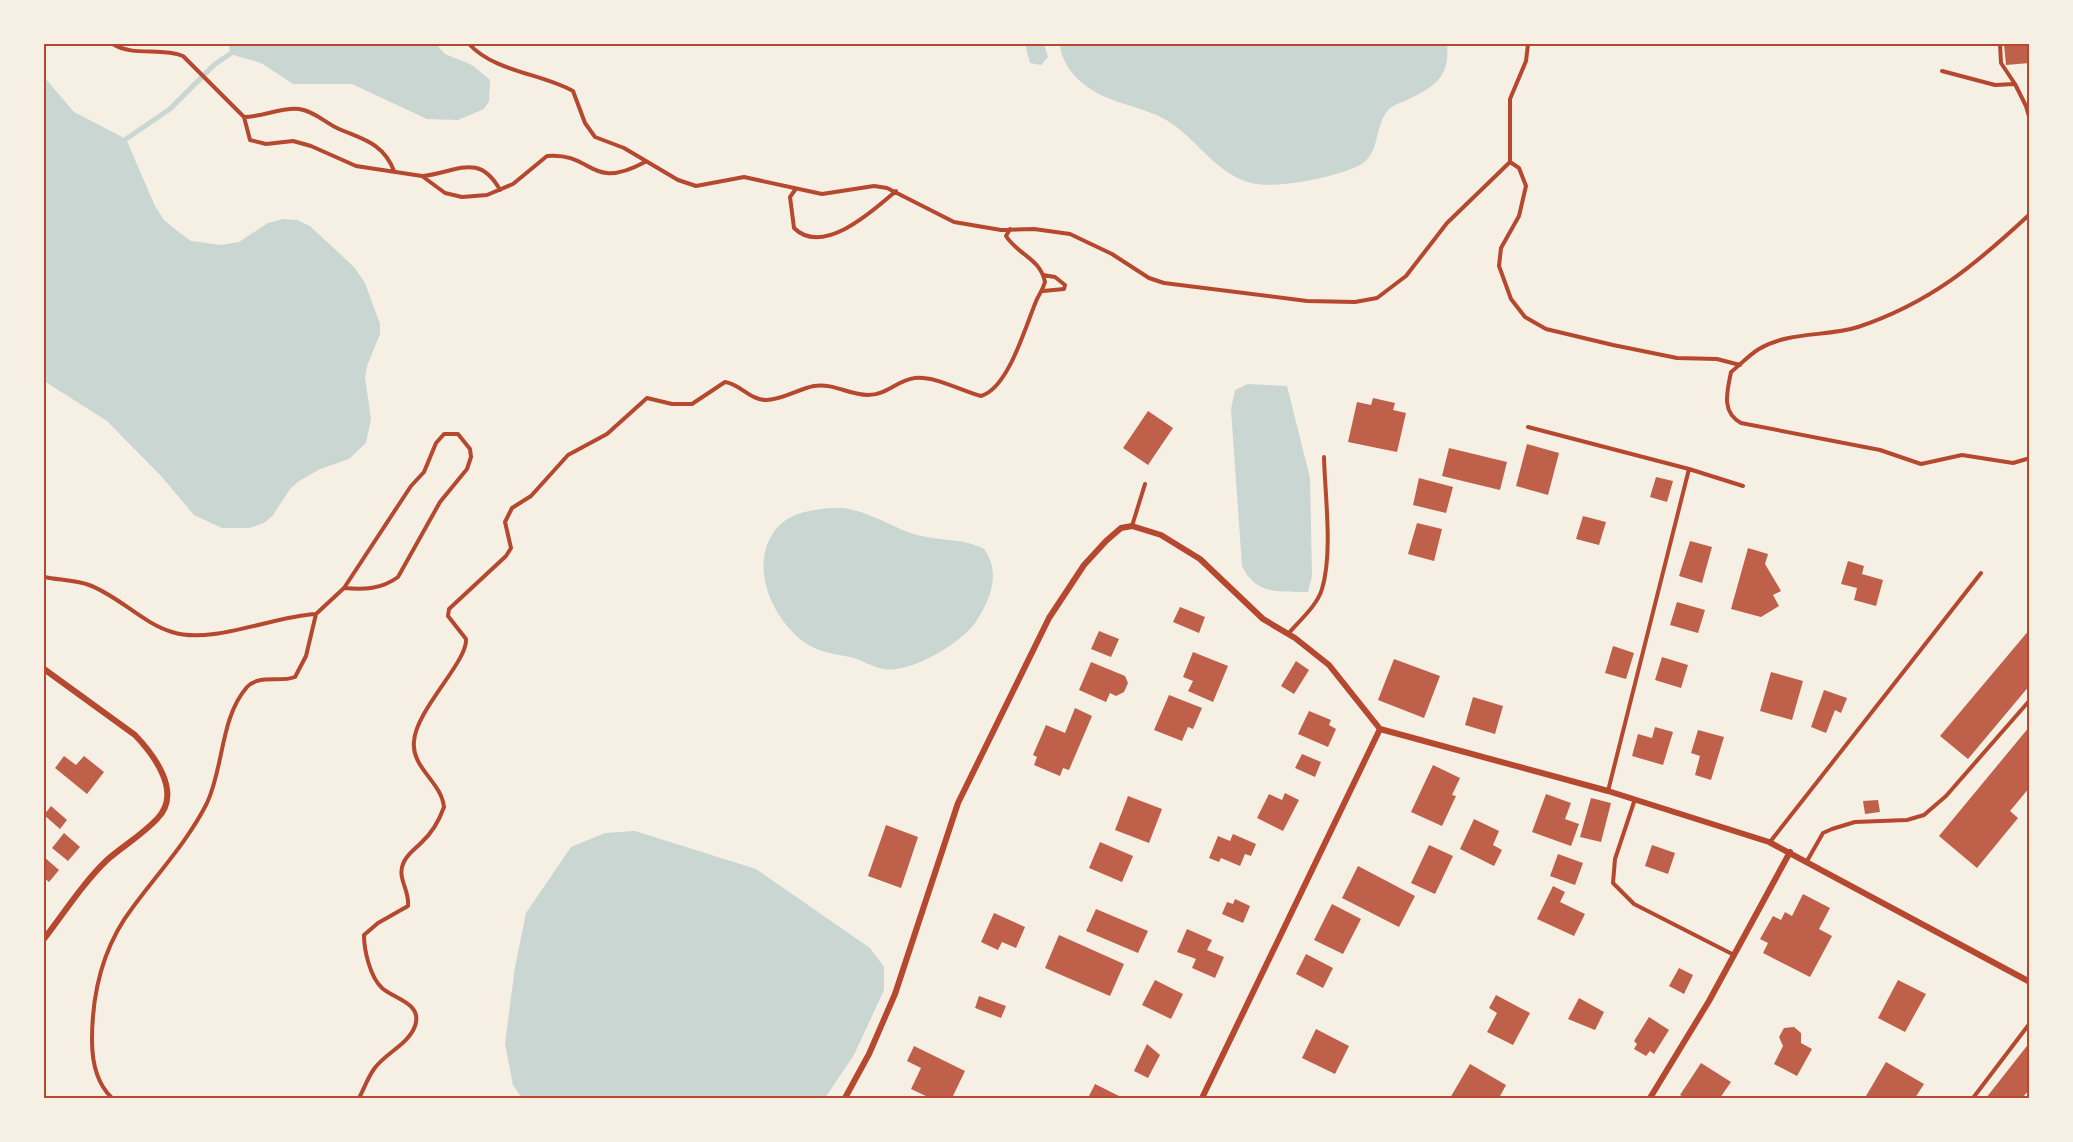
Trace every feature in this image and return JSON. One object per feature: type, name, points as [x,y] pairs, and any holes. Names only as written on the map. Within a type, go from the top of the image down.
[{"type":"street","points":[[844,1098],[869,1054],[895,994],[958,802],[1049,618],[1084,565],[1121,528],[1132,526],[1161,535],[1200,559],[1263,619],[1288,633],[1329,665],[1380,729],[1608,791],[1769,842],[2030,982]]},
{"type":"street","points":[[44,669],[135,735],[147,748],[162,771],[166,786],[166,805],[159,818],[106,861],[44,939]]},
{"type":"street","points":[[1202,1098],[1380,729]]},
{"type":"street","points":[[1650,1098],[1734,955],[1790,852]]},
{"type":"lane","points":[[113,44],[133,50],[172,51],[188,61],[244,117],[250,140],[266,144],[293,141],[311,146],[356,166],[422,176],[472,166],[487,172],[500,190]]},
{"type":"lane","points":[[469,44],[496,63],[573,91],[585,123],[595,137],[624,148],[645,162],[696,186],[744,177],[760,179],[795,190],[822,194],[874,186],[897,191],[943,218],[1010,230],[1070,234],[1112,254],[1149,278],[1164,283],[1307,301],[1367,301],[1377,298],[1395,286],[1418,261],[1447,223],[1510,162],[1510,99],[1526,61],[1528,44]]},
{"type":"lane","points":[[2000,44],[2001,63],[2015,84],[2030,120]]},
{"type":"lane","points":[[1942,71],[1995,86],[2015,84]]},
{"type":"lane","points":[[244,117],[270,115],[286,110],[307,111],[338,128],[372,142],[390,159],[394,171]]},
{"type":"lane","points":[[422,176],[432,186],[462,197],[487,195],[513,184],[547,156],[568,156],[607,175],[629,170],[645,162]]},
{"type":"lane","points":[[1510,162],[1519,168],[1526,186],[1519,216],[1501,248],[1499,266],[1511,299],[1525,317],[1546,329],[1613,345],[1677,358],[1717,359],[1740,364]]},
{"type":"lane","points":[[795,190],[790,198],[794,228],[811,237],[847,228],[864,219],[897,191]]},
{"type":"lane","points":[[2030,214],[1963,274],[1912,304],[1835,333],[1784,339],[1759,349],[1731,372],[1726,406],[1732,418],[1741,423],[1880,450],[1921,464],[1962,455],[2013,464],[2030,458]]},
{"type":"lane","points":[[358,1098],[374,1070],[408,1038],[415,1025],[415,1011],[411,1005],[381,987],[375,978],[364,945],[364,935],[370,929],[408,906],[408,894],[401,872],[402,866],[405,858],[434,829],[444,807],[439,789],[417,760],[413,744],[414,734],[438,689],[464,653],[466,639],[448,616],[449,609],[507,556],[512,548],[505,522],[512,508],[531,496],[568,455],[607,434],[647,398],[672,404],[692,404],[717,384],[725,382],[733,383],[758,400],[768,400],[810,387],[829,385],[861,395],[873,395],[882,394],[901,382],[915,378],[926,378],[981,396],[988,394],[996,386],[1025,334],[1038,297],[1043,291],[1043,275],[1035,261],[1012,245],[1006,236],[1010,230]]},
{"type":"lane","points":[[1043,275],[1055,277],[1065,285],[1064,289],[1043,291]]},
{"type":"lane","points":[[1528,427],[1689,469],[1743,486]]},
{"type":"lane","points":[[112,1098],[100,1083],[93,1062],[92,1014],[100,968],[132,907],[169,863],[206,805],[215,785],[225,737],[241,696],[255,681],[295,678],[306,656],[316,614],[344,588],[411,486],[424,472],[436,443],[444,434],[458,434],[470,449],[471,458],[467,469],[440,502],[398,577],[390,583],[372,588],[344,588]]},
{"type":"lane","points":[[1288,633],[1321,591],[1325,566],[1324,458]]},
{"type":"lane","points":[[1608,791],[1689,469]]},
{"type":"lane","points":[[1132,526],[1145,484]]},
{"type":"lane","points":[[1769,842],[1981,573]]},
{"type":"lane","points":[[44,577],[89,585],[155,625],[173,633],[192,635],[219,633],[284,616],[316,614]]},
{"type":"lane","points":[[1807,861],[1823,833],[1832,829],[1855,822],[1907,820],[1924,815],[1946,796],[2030,700]]},
{"type":"lane","points":[[1635,799],[1615,859],[1613,883],[1634,904],[1734,955]]},
{"type":"lane","points":[[1973,1098],[2030,1023]]},
{"type":"shaded area","points":[[229,44],[436,44],[445,54],[472,65],[490,80],[489,101],[484,109],[458,120],[427,119],[352,84],[293,84],[261,63],[230,54]]},
{"type":"shaded area","points":[[1025,44],[1044,44],[1048,57],[1041,65],[1030,63]]},
{"type":"shaded area","points":[[1060,44],[1447,44],[1447,55],[1446,65],[1439,80],[1417,95],[1390,108],[1381,122],[1371,155],[1366,161],[1348,170],[1322,178],[1267,185],[1256,184],[1231,174],[1168,121],[1110,99],[1088,87],[1068,67]]},
{"type":"shaded area","points":[[44,77],[74,112],[126,139],[155,206],[164,220],[191,241],[221,245],[239,242],[268,223],[283,219],[297,220],[310,226],[354,267],[365,283],[380,324],[380,334],[367,366],[365,378],[371,419],[366,443],[349,459],[320,469],[299,481],[264,523],[250,528],[222,528],[194,515],[162,477],[107,421],[44,381]]},
{"type":"shaded area","points":[[1248,384],[1287,386],[1310,478],[1312,576],[1308,592],[1279,591],[1262,587],[1254,583],[1242,566],[1231,409],[1235,390]]},
{"type":"shaded area","points":[[843,508],[863,513],[917,535],[960,541],[984,549],[992,567],[990,594],[977,620],[961,638],[935,655],[908,667],[884,669],[810,646],[789,628],[779,615],[766,587],[764,557],[768,543],[782,523],[798,514]]},
{"type":"shaded area","points":[[635,831],[756,869],[870,948],[884,967],[884,990],[854,1055],[825,1098],[522,1098],[513,1085],[505,1044],[515,967],[526,913],[571,847],[605,833]]},
{"type":"building","points":[[2004,44],[2030,44],[2030,63],[2006,65]]},
{"type":"building","points":[[1373,398],[1395,403],[1393,410],[1406,413],[1397,452],[1348,442],[1357,402],[1371,405]]},
{"type":"building","points":[[1148,411],[1173,428],[1148,465],[1123,448]]},
{"type":"building","points":[[1527,444],[1559,453],[1548,495],[1516,486]]},
{"type":"building","points":[[1449,448],[1507,462],[1500,490],[1442,476]]},
{"type":"building","points":[[1656,477],[1673,481],[1667,502],[1650,497]]},
{"type":"building","points":[[1419,478],[1453,487],[1446,513],[1413,505]]},
{"type":"building","points":[[1583,516],[1606,522],[1599,545],[1576,539]]},
{"type":"building","points":[[1417,523],[1442,529],[1434,561],[1408,554]]},
{"type":"building","points":[[1690,541],[1712,547],[1702,583],[1679,576]]},
{"type":"building","points":[[1748,548],[1768,554],[1765,564],[1781,591],[1773,595],[1779,606],[1761,617],[1731,609]]},
{"type":"building","points":[[1848,561],[1864,566],[1862,574],[1883,580],[1876,606],[1854,600],[1857,588],[1841,584]]},
{"type":"building","points":[[1677,602],[1705,610],[1698,633],[1670,625]]},
{"type":"building","points":[[1180,607],[1205,617],[1199,633],[1173,622]]},
{"type":"building","points":[[2030,629],[2030,685],[1968,759],[1940,736]]},
{"type":"building","points":[[1099,631],[1119,639],[1111,657],[1091,649]]},
{"type":"building","points":[[1613,646],[1634,653],[1626,679],[1605,673]]},
{"type":"building","points":[[1193,652],[1228,666],[1213,702],[1188,691],[1193,681],[1183,677]]},
{"type":"building","points":[[1662,657],[1688,665],[1681,688],[1655,680]]},
{"type":"building","points":[[1394,659],[1440,676],[1424,718],[1378,700]]},
{"type":"building","points":[[1296,661],[1309,670],[1294,694],[1281,686]]},
{"type":"building","points":[[1091,662],[1125,676],[1128,683],[1124,692],[1116,696],[1110,693],[1106,702],[1079,690]]},
{"type":"building","points":[[1771,672],[1803,681],[1792,720],[1760,711]]},
{"type":"building","points":[[1824,690],[1847,698],[1841,713],[1835,710],[1826,733],[1811,727]]},
{"type":"building","points":[[1169,695],[1202,708],[1193,729],[1188,727],[1182,741],[1154,730]]},
{"type":"building","points":[[1473,697],[1503,706],[1495,734],[1465,725]]},
{"type":"building","points":[[1075,708],[1092,716],[1069,770],[1063,768],[1060,776],[1034,765],[1037,757],[1033,755],[1046,725],[1065,733]]},
{"type":"building","points":[[1309,711],[1331,720],[1329,725],[1336,729],[1328,747],[1298,734]]},
{"type":"building","points":[[2030,726],[2030,787],[2010,811],[2018,818],[1977,868],[1939,836]]},
{"type":"building","points":[[1655,727],[1673,732],[1663,765],[1632,756],[1638,734],[1652,738]]},
{"type":"building","points":[[1698,730],[1724,737],[1711,780],[1695,775],[1700,756],[1691,753]]},
{"type":"building","points":[[1302,754],[1321,762],[1315,777],[1295,768]]},
{"type":"building","points":[[64,756],[76,765],[84,756],[104,772],[87,794],[55,768]]},
{"type":"building","points":[[1433,765],[1460,778],[1452,795],[1456,796],[1442,826],[1411,812]]},
{"type":"building","points":[[1285,793],[1299,800],[1283,831],[1257,818],[1269,794],[1282,800]]},
{"type":"building","points":[[1546,794],[1571,803],[1565,819],[1579,824],[1571,846],[1532,832]]},
{"type":"building","points":[[1128,796],[1162,809],[1149,843],[1115,830]]},
{"type":"building","points":[[1591,798],[1611,803],[1601,842],[1580,837]]},
{"type":"building","points":[[1878,800],[1880,812],[1865,814],[1863,801]]},
{"type":"building","points":[[51,806],[67,820],[60,829],[44,815]]},
{"type":"building","points":[[1474,819],[1499,831],[1493,845],[1502,850],[1494,866],[1460,849]]},
{"type":"building","points":[[886,825],[918,837],[901,888],[868,876]]},
{"type":"building","points":[[64,833],[80,847],[68,861],[52,848]]},
{"type":"building","points":[[1233,834],[1256,844],[1251,856],[1245,854],[1240,866],[1221,858],[1219,862],[1209,858],[1218,836],[1230,841]]},
{"type":"building","points":[[1100,842],[1133,856],[1122,882],[1089,868]]},
{"type":"building","points":[[1429,845],[1453,856],[1435,894],[1411,883]]},
{"type":"building","points":[[1652,845],[1675,853],[1668,874],[1645,866]]},
{"type":"building","points":[[1558,854],[1583,863],[1575,885],[1550,876]]},
{"type":"building","points":[[44,857],[59,870],[49,882],[44,878]]},
{"type":"building","points":[[1358,866],[1415,896],[1399,927],[1342,898]]},
{"type":"building","points":[[1553,886],[1565,892],[1560,902],[1585,914],[1574,936],[1537,919]]},
{"type":"building","points":[[1803,894],[1830,908],[1819,929],[1832,936],[1810,977],[1763,953],[1768,943],[1760,939],[1773,916],[1781,920],[1785,912],[1792,916]]},
{"type":"building","points":[[1235,899],[1250,906],[1243,923],[1222,914],[1227,902],[1233,904]]},
{"type":"building","points":[[1332,904],[1361,919],[1343,954],[1314,940]]},
{"type":"building","points":[[1096,909],[1148,931],[1138,953],[1086,931]]},
{"type":"building","points":[[994,913],[1025,927],[1016,948],[1002,942],[998,950],[981,942]]},
{"type":"building","points":[[1187,929],[1212,940],[1207,950],[1224,957],[1215,978],[1192,968],[1196,959],[1177,952]]},
{"type":"building","points":[[1059,935],[1124,964],[1110,996],[1045,968]]},
{"type":"building","points":[[1306,954],[1333,968],[1323,988],[1296,974]]},
{"type":"building","points":[[1679,968],[1693,975],[1684,994],[1669,986]]},
{"type":"building","points":[[1155,980],[1183,994],[1171,1019],[1142,1005]]},
{"type":"building","points":[[1898,980],[1926,994],[1905,1032],[1878,1018]]},
{"type":"building","points":[[1496,995],[1530,1013],[1513,1045],[1487,1032],[1497,1013],[1489,1008]]},
{"type":"building","points":[[979,996],[1006,1006],[1001,1018],[975,1008]]},
{"type":"building","points":[[1579,998],[1604,1012],[1595,1030],[1568,1019]]},
{"type":"building","points":[[1649,1017],[1669,1030],[1654,1054],[1650,1051],[1646,1056],[1634,1049],[1637,1044],[1634,1041]]},
{"type":"building","points":[[1794,1027],[1801,1033],[1801,1043],[1812,1049],[1797,1076],[1774,1064],[1783,1046],[1779,1037],[1784,1028]]},
{"type":"building","points":[[1316,1029],[1349,1046],[1335,1074],[1302,1058]]},
{"type":"building","points":[[2030,1042],[2030,1089],[2022,1098],[1986,1098]]},
{"type":"building","points":[[1147,1044],[1160,1055],[1148,1078],[1134,1071]]},
{"type":"building","points":[[914,1046],[965,1071],[952,1098],[930,1098],[911,1089],[921,1068],[907,1061]]},
{"type":"building","points":[[1886,1062],[1924,1084],[1915,1098],[1866,1096]]},
{"type":"building","points":[[1701,1063],[1731,1082],[1720,1098],[1686,1098],[1680,1095]]},
{"type":"building","points":[[1470,1064],[1506,1085],[1499,1098],[1450,1098]]},
{"type":"building","points":[[1095,1084],[1119,1096],[1118,1098],[1088,1098]]},
{"type":"waterway","points":[[126,139],[170,109],[215,64],[230,54]]}]
